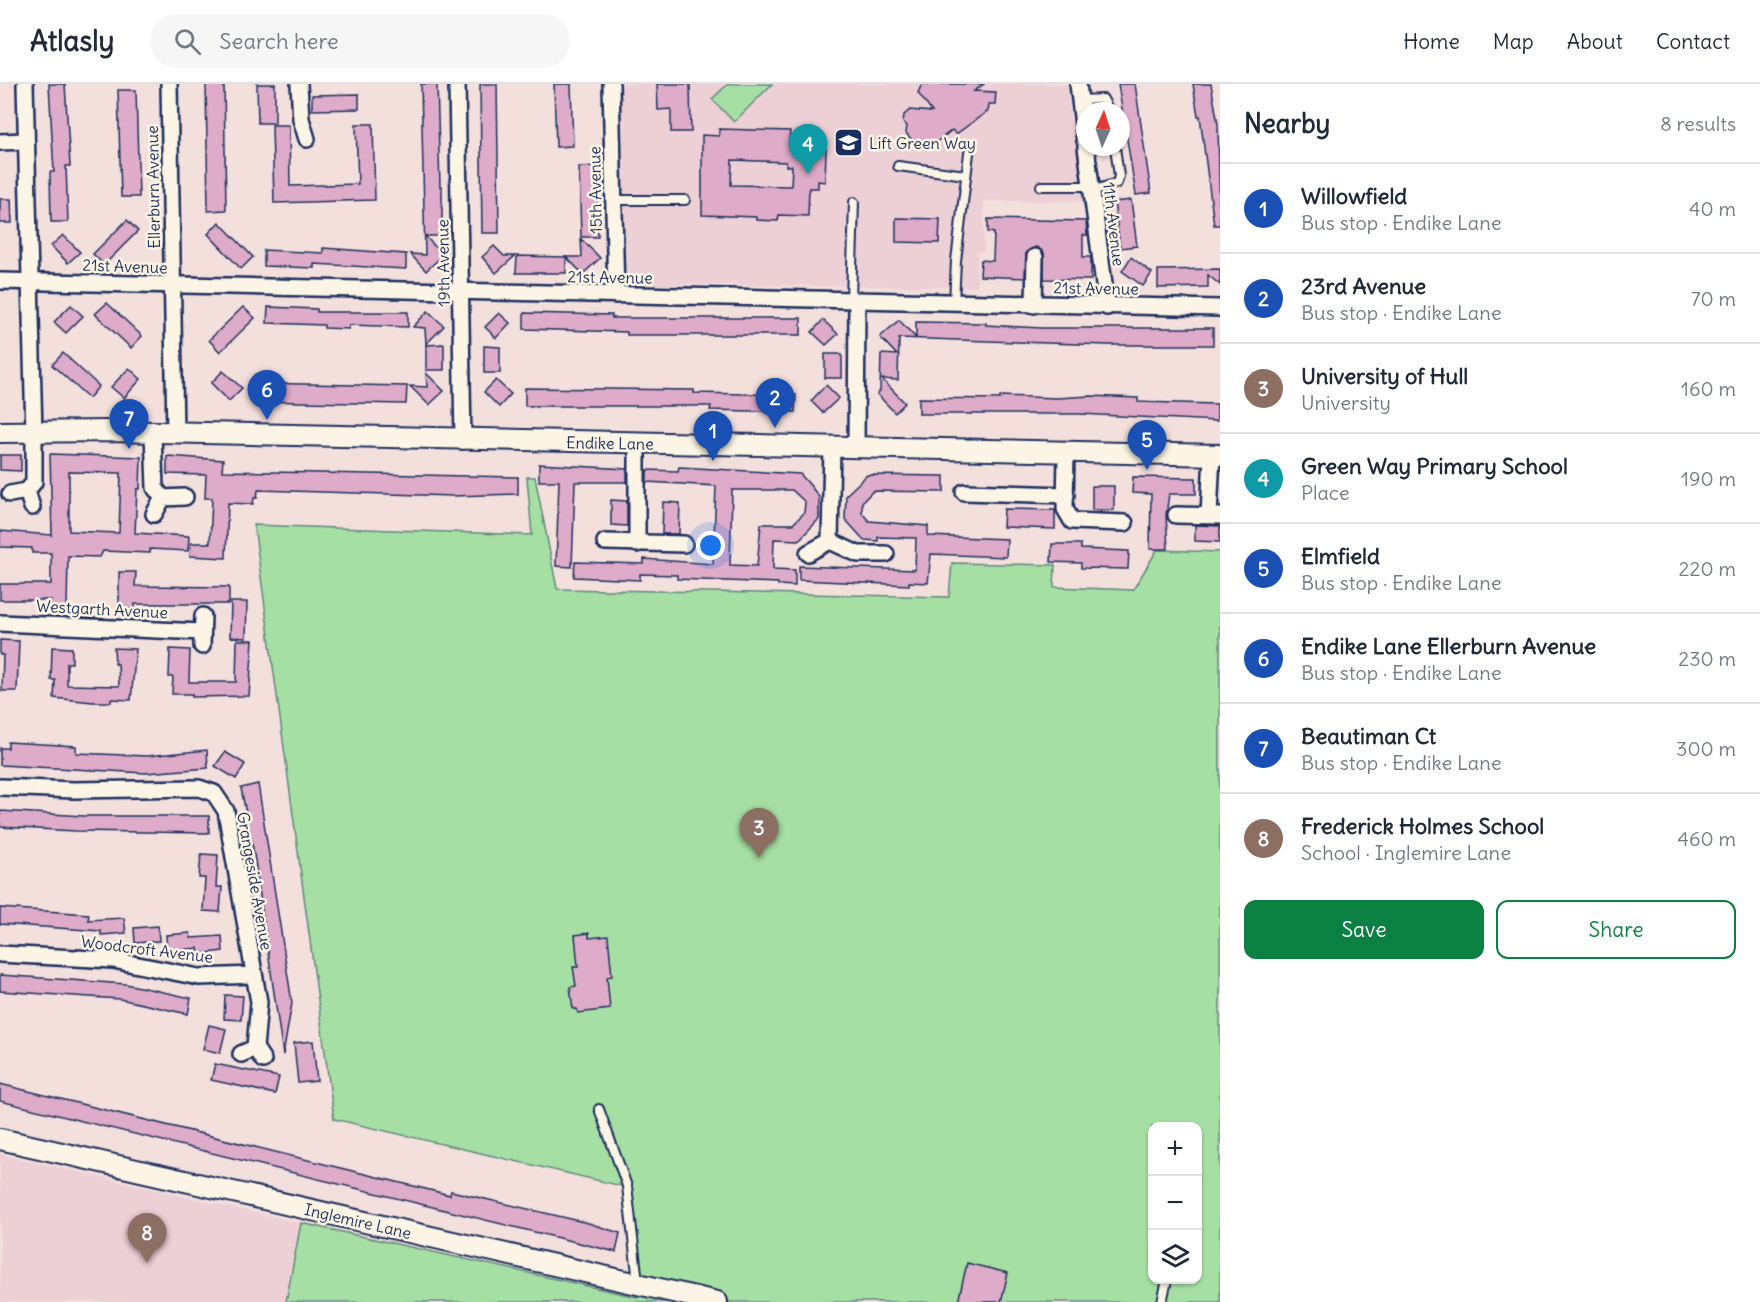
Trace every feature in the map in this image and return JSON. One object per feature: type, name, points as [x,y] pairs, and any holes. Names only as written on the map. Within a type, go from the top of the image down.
[{"type":"street","points":[[10,494],[27,491],[34,482],[24,84]]},
{"type":"street","name":"Ellerburn Avenue","points":[[169,84],[175,433]]},
{"type":"street","points":[[299,84],[301,119],[307,139]]},
{"type":"street","name":"19th Avenue","points":[[457,84],[463,441]]},
{"type":"street","name":"15th Avenue","points":[[611,84],[616,295]]},
{"type":"street","points":[[1077,84],[1080,100]]},
{"type":"street","points":[[0,142],[26,141]]},
{"type":"street","name":"11th Avenue","points":[[1087,156],[1107,307]]},
{"type":"street","points":[[1034,304],[1035,257]]},
{"type":"street","name":"21st Avenue","points":[[0,281],[854,302],[1220,308]]},
{"type":"street","points":[[854,302],[856,448]]},
{"type":"street","name":"Endike Lane","points":[[0,432],[175,433],[463,441],[1216,455]]},
{"type":"street","points":[[153,433],[155,488],[163,498]]},
{"type":"street","points":[[637,544],[638,444]]},
{"type":"street","points":[[830,541],[832,448]]},
{"type":"street","points":[[1066,452],[1065,509],[1072,521],[1125,523]]},
{"type":"street","points":[[1176,515],[1215,515],[1216,455]]},
{"type":"street","points":[[27,491],[32,507]]},
{"type":"street","points":[[964,492],[1065,495]]},
{"type":"street","points":[[163,498],[185,497]]},
{"type":"street","points":[[154,514],[163,498]]},
{"type":"street","points":[[808,553],[830,541]]},
{"type":"street","points":[[830,541],[858,554],[886,554]]},
{"type":"street","points":[[605,542],[684,544]]},
{"type":"street","name":"Westgarth Avenue","points":[[0,623],[202,631]]},
{"type":"street","name":"Grangeside Avenue","points":[[0,787],[74,790],[199,789],[214,793],[226,811],[259,1002],[253,1054]]},
{"type":"street","name":"Woodcroft Avenue","points":[[0,954],[113,960],[199,977],[254,975]]},
{"type":"street","name":"Inglemire Lane","points":[[0,1139],[717,1302]]},
{"type":"lane","points":[[1080,100],[1103,99],[1104,102]]},
{"type":"lane","points":[[954,303],[956,261],[969,153]]},
{"type":"lane","points":[[1041,186],[1091,188],[1117,183],[1119,176],[1116,156]]},
{"type":"lane","points":[[898,166],[966,175]]},
{"type":"lane","points":[[613,200],[685,200]]},
{"type":"lane","points":[[854,202],[854,302]]},
{"type":"lane","points":[[599,1108],[627,1186],[638,1284]]},
{"type":"lane","points":[[1161,1302],[1166,1284]]},
{"type":"shaded area","name":"Lift Green Way","points":[[620,84],[1067,84],[1084,201],[984,201],[984,252],[977,252],[977,287],[638,284],[623,270]]},
{"type":"shaded area","points":[[0,1154],[642,1302],[0,1302]]},
{"type":"green space","points":[[728,84],[772,84],[734,122],[712,99]]},
{"type":"green space","points":[[527,477],[535,477],[557,589],[949,597],[952,563],[1055,565],[1054,587],[1133,590],[1157,550],[1220,552],[1220,1302],[286,1302],[301,1223],[637,1297],[622,1186],[334,1119],[254,525],[532,535]]},
{"type":"building","points":[[49,84],[65,84],[70,166],[66,166],[68,222],[51,222],[50,172],[54,172]]},
{"type":"building","points":[[206,84],[224,84],[226,210],[208,211]]},
{"type":"building","points":[[257,84],[275,84],[275,123],[258,123]]},
{"type":"building","points":[[421,84],[437,84],[440,187],[442,187],[442,236],[425,236],[443,255],[426,271],[410,254],[425,255]]},
{"type":"building","points":[[480,84],[497,84],[499,233],[482,233]]},
{"type":"building","points":[[554,84],[571,84],[573,146],[556,147]]},
{"type":"building","points":[[657,84],[690,84],[691,132],[671,132],[671,109],[658,110]]},
{"type":"building","points":[[922,84],[984,84],[974,91],[996,92],[995,104],[989,104],[988,111],[956,134],[952,130],[928,149],[917,146],[906,133],[907,126],[903,122],[904,115],[910,110],[932,112],[918,93]]},
{"type":"building","points":[[1118,84],[1135,84],[1151,193],[1136,195],[1130,156],[1130,102],[1121,102]]},
{"type":"building","points":[[1193,84],[1211,84],[1218,124],[1220,225],[1214,225],[1200,116],[1198,116]]},
{"type":"building","points":[[118,90],[136,90],[139,197],[121,197]]},
{"type":"building","points":[[359,94],[359,109],[312,110],[312,95]]},
{"type":"building","points":[[356,124],[373,124],[375,200],[274,203],[272,125],[289,125],[290,186],[358,184]]},
{"type":"building","points":[[719,129],[790,131],[789,141],[807,142],[807,146],[826,149],[825,182],[818,181],[818,188],[809,188],[808,216],[779,215],[778,221],[756,220],[756,217],[702,215],[702,135],[719,136]],"holes":[[[732,160],[786,162],[786,166],[792,166],[791,186],[731,185]]]},
{"type":"building","points":[[596,166],[598,237],[581,237],[579,167]]},
{"type":"building","points":[[0,199],[11,199],[12,223],[0,223]]},
{"type":"building","points":[[1131,200],[1137,246],[1120,248],[1114,202]]},
{"type":"building","points":[[896,218],[940,219],[939,243],[896,242]]},
{"type":"building","points":[[988,219],[1086,221],[1087,235],[1083,235],[1083,257],[1091,257],[1091,280],[1044,279],[1044,253],[1036,247],[1026,252],[1025,278],[980,276],[981,260],[993,261],[994,233],[988,232]]},
{"type":"building","points":[[127,220],[138,231],[104,265],[93,254]]},
{"type":"building","points":[[219,222],[253,257],[241,269],[208,234]]},
{"type":"building","points":[[63,235],[80,252],[68,263],[51,246]]},
{"type":"building","points":[[581,239],[600,258],[583,274],[566,257],[582,257]]},
{"type":"building","points":[[494,246],[504,256],[515,256],[496,273],[482,257]]},
{"type":"building","points":[[323,248],[406,254],[406,269],[314,264],[314,268],[264,266],[264,250],[323,253]]},
{"type":"building","points":[[517,256],[566,257],[566,273],[516,273]]},
{"type":"building","points":[[1131,257],[1152,273],[1143,286],[1122,271]]},
{"type":"building","points":[[1220,269],[1220,285],[1208,275],[1208,287],[1158,288],[1158,270]]},
{"type":"building","points":[[107,303],[142,336],[131,348],[95,314]]},
{"type":"building","points":[[71,305],[83,316],[66,333],[54,322]]},
{"type":"building","points":[[243,307],[255,318],[220,352],[209,340]]},
{"type":"building","points":[[268,307],[317,309],[317,312],[408,312],[408,327],[349,325],[349,329],[324,328],[324,325],[267,323]]},
{"type":"building","points":[[428,311],[444,326],[426,344],[425,328],[413,327]]},
{"type":"building","points":[[499,313],[510,323],[496,338],[485,327]]},
{"type":"building","points":[[524,313],[612,315],[612,318],[801,318],[801,335],[627,335],[627,332],[524,329]]},
{"type":"building","points":[[823,320],[838,334],[826,345],[812,332]]},
{"type":"building","points":[[899,320],[916,338],[916,322],[986,323],[986,325],[1041,328],[1213,328],[1213,345],[1108,345],[899,338],[898,380],[882,379],[905,403],[895,413],[877,394],[880,391],[881,354],[897,355],[880,337]]},
{"type":"building","points":[[444,344],[444,370],[426,370],[426,345]]},
{"type":"building","points":[[484,346],[500,347],[500,373],[484,373]]},
{"type":"building","points":[[63,353],[99,386],[89,398],[52,365]]},
{"type":"building","points":[[825,354],[842,354],[842,378],[825,378]]},
{"type":"building","points":[[129,368],[141,379],[124,398],[111,387]]},
{"type":"building","points":[[223,371],[242,388],[229,401],[211,383]]},
{"type":"building","points":[[426,373],[444,391],[429,405],[410,386],[427,387]]},
{"type":"building","points":[[496,380],[511,394],[499,407],[484,392]]},
{"type":"building","points":[[252,383],[407,386],[406,404],[252,401]]},
{"type":"building","points":[[826,385],[839,398],[823,413],[811,401]]},
{"type":"building","points":[[525,388],[694,390],[694,393],[796,395],[795,412],[710,410],[711,406],[525,406]]},
{"type":"building","points":[[1000,396],[1057,398],[1090,396],[1138,398],[1138,402],[1217,404],[1217,421],[1080,414],[919,414],[919,398],[1000,399]]},
{"type":"building","points":[[50,454],[141,457],[135,533],[189,536],[188,551],[150,549],[150,553],[103,551],[100,557],[68,556],[67,608],[51,608],[51,600],[0,600],[0,584],[51,584],[51,553],[32,553],[32,548],[0,547],[0,531],[52,535]],"holes":[[[69,472],[121,473],[119,533],[69,531]]]},
{"type":"building","points":[[0,455],[21,455],[21,471],[0,470]]},
{"type":"building","points":[[167,456],[223,460],[222,471],[518,477],[518,494],[453,496],[258,490],[253,504],[228,503],[226,558],[190,556],[191,543],[210,543],[212,498],[205,498],[206,475],[167,474]]},
{"type":"building","points":[[539,464],[627,469],[627,482],[575,482],[572,567],[556,566],[559,481],[539,481]]},
{"type":"building","points":[[679,467],[800,474],[819,497],[819,519],[799,540],[774,539],[773,569],[795,570],[795,586],[778,585],[778,583],[677,579],[677,575],[640,574],[640,580],[574,577],[575,562],[644,564],[644,559],[713,564],[716,486],[647,482],[647,470],[678,471]],"holes":[[[732,490],[792,490],[805,502],[804,513],[793,524],[761,524],[757,566],[730,565]]]},
{"type":"building","points":[[867,475],[944,476],[944,492],[873,491],[862,502],[862,513],[869,521],[928,526],[928,536],[1007,539],[1006,557],[931,554],[928,583],[909,582],[909,585],[799,580],[799,566],[915,570],[916,538],[878,537],[878,541],[864,540],[845,519],[846,495]]},
{"type":"building","points":[[1133,477],[1196,478],[1196,494],[1169,494],[1166,515],[1168,549],[1150,549],[1151,494],[1132,493]]},
{"type":"building","points":[[1092,486],[1114,486],[1114,510],[1092,510]]},
{"type":"building","points":[[611,500],[627,501],[627,526],[611,525]]},
{"type":"building","points":[[663,502],[680,503],[679,534],[662,534]]},
{"type":"building","points":[[1004,509],[1055,510],[1055,529],[1003,527]]},
{"type":"building","points":[[1195,525],[1220,526],[1220,542],[1195,541]]},
{"type":"building","points":[[1052,544],[1081,544],[1081,549],[1129,551],[1128,569],[1081,568],[1081,563],[1051,562]]},
{"type":"building","points":[[119,572],[136,572],[135,586],[229,587],[229,604],[135,604],[135,609],[119,609]]},
{"type":"building","points":[[231,602],[247,602],[246,638],[230,637]]},
{"type":"building","points":[[0,640],[19,641],[17,691],[2,691],[3,655],[0,655]]},
{"type":"building","points":[[237,640],[253,640],[249,696],[192,697],[192,694],[172,694],[173,677],[169,677],[170,649],[190,650],[189,682],[236,682]]},
{"type":"building","points":[[52,647],[72,648],[72,663],[67,663],[67,685],[119,686],[118,664],[115,664],[114,648],[136,649],[131,700],[111,699],[111,702],[93,702],[54,698],[55,680],[51,680]]},
{"type":"building","points":[[8,742],[76,746],[76,753],[147,756],[207,750],[208,768],[146,773],[0,765],[0,748],[8,748]]},
{"type":"building","points":[[225,752],[245,764],[236,779],[215,766]]},
{"type":"building","points":[[258,784],[292,1003],[283,1055],[254,854],[241,788]]},
{"type":"building","points":[[0,811],[84,816],[209,816],[209,833],[76,831],[0,827]]},
{"type":"building","points":[[201,854],[218,855],[216,887],[222,887],[220,912],[203,911],[205,878],[199,878]]},
{"type":"building","points":[[0,908],[89,914],[88,920],[124,918],[126,933],[101,935],[101,931],[0,924]]},
{"type":"building","points":[[158,926],[159,941],[135,943],[134,928]]},
{"type":"building","points":[[190,933],[191,938],[222,936],[223,951],[199,954],[198,948],[167,951],[166,935]]},
{"type":"building","points":[[589,933],[589,938],[608,936],[612,976],[607,977],[610,1009],[578,1013],[577,1009],[573,1009],[570,987],[576,986],[573,967],[578,967],[575,935]]},
{"type":"building","points":[[0,975],[126,984],[191,998],[188,1014],[120,999],[0,991]]},
{"type":"building","points":[[225,995],[243,996],[241,1020],[224,1019]]},
{"type":"building","points":[[209,1025],[226,1029],[220,1053],[203,1049]]},
{"type":"building","points":[[313,1041],[317,1081],[298,1083],[294,1043]]},
{"type":"building","points":[[215,1064],[279,1077],[275,1094],[211,1080]]},
{"type":"building","points":[[0,1084],[450,1195],[451,1191],[588,1223],[620,1233],[616,1252],[0,1101]]},
{"type":"building","points":[[967,1263],[1008,1273],[1001,1302],[958,1302]]},
{"type":"place","name":"Lift Green Way","points":[[848,143]]},
{"type":"place","name":"Green Way Primary School","points":[[808,174]]},
{"type":"place","name":"Endike Lane Ellerburn Avenue","points":[[267,420]]},
{"type":"place","name":"23rd Avenue","points":[[775,428]]},
{"type":"place","name":"Beautiman Ct","points":[[129,449]]},
{"type":"place","name":"Willowfield","points":[[713,461]]},
{"type":"place","name":"Elmfield","points":[[1147,470]]},
{"type":"place","name":"University of Hull","points":[[759,858]]},
{"type":"place","name":"Frederick Holmes School","points":[[147,1263]]}]
